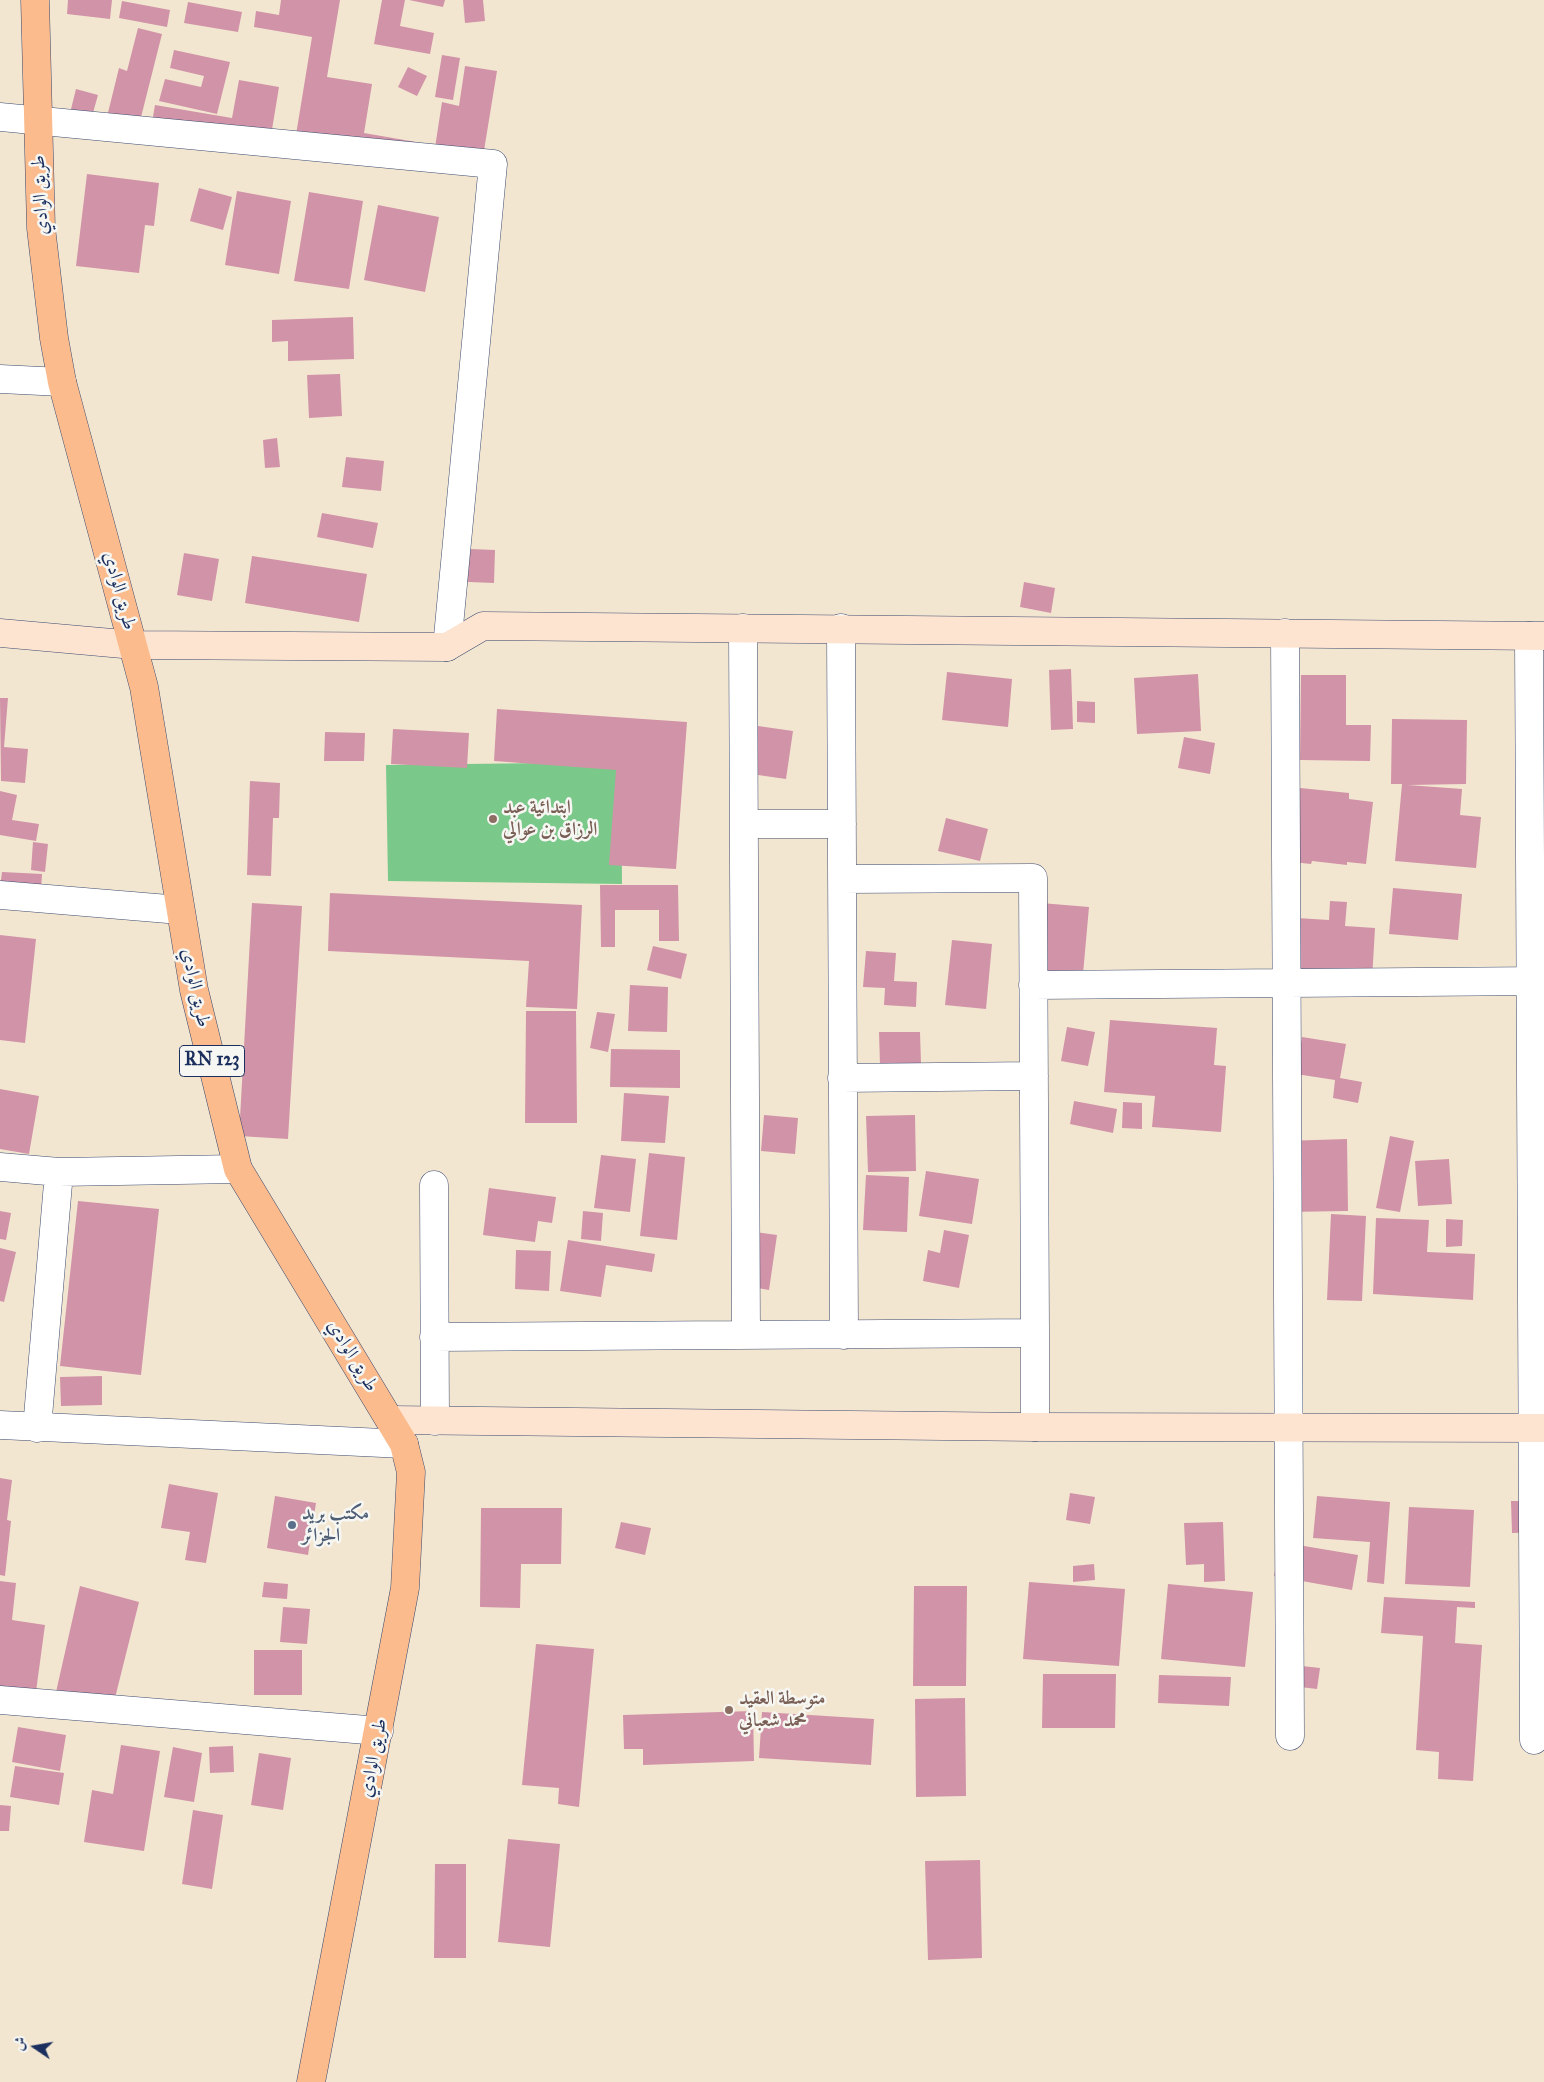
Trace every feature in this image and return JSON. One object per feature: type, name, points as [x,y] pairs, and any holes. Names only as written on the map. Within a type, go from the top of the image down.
[{"type":"main road","name":"طريق الوادي","points":[[35,0],[41,228],[54,338],[62,382],[144,687],[194,990],[238,1169],[404,1444],[410,1472],[405,1588],[311,2082]]},
{"type":"street","points":[[0,117],[37,119],[493,164],[446,648]]},
{"type":"street","points":[[0,379],[62,382]]},
{"type":"street","points":[[0,633],[134,645],[446,648],[483,626],[1537,636],[1538,1428],[1534,1740]]},
{"type":"street","points":[[743,628],[746,1335]]},
{"type":"street","points":[[840,628],[844,1335]]},
{"type":"street","points":[[1285,633],[1290,1736]]},
{"type":"street","points":[[744,824],[842,824]]},
{"type":"street","points":[[842,879],[1033,878],[1035,1427]]},
{"type":"street","points":[[0,895],[180,910]]},
{"type":"street","points":[[1033,985],[1537,981]]},
{"type":"street","points":[[842,1078],[1034,1076]]},
{"type":"street","points":[[0,1167],[59,1172],[238,1169]]},
{"type":"street","points":[[37,1428],[59,1172]]},
{"type":"street","points":[[434,1185],[435,1421]]},
{"type":"street","points":[[434,1337],[1035,1334]]},
{"type":"street","points":[[390,1420],[1035,1427],[1538,1428]]},
{"type":"street","points":[[0,1425],[404,1444]]},
{"type":"street","points":[[0,1700],[379,1731]]},
{"type":"green space","points":[[621,762],[622,884],[388,881],[386,765]]},
{"type":"building","points":[[68,0],[112,0],[110,19],[67,14]]},
{"type":"building","points":[[281,0],[340,0],[327,77],[372,84],[364,133],[416,142],[413,159],[294,147],[312,37],[254,27],[256,11],[279,15]]},
{"type":"building","points":[[382,0],[405,0],[400,26],[434,33],[430,54],[374,44]]},
{"type":"building","points":[[409,0],[445,0],[443,7]]},
{"type":"building","points":[[463,0],[483,0],[485,21],[465,23]]},
{"type":"building","points":[[122,1],[170,10],[167,27],[119,18]]},
{"type":"building","points":[[188,2],[242,12],[238,32],[184,23]]},
{"type":"building","points":[[138,28],[162,34],[136,137],[104,129],[119,68],[127,71]]},
{"type":"building","points":[[174,50],[230,62],[217,114],[159,101],[165,79],[201,87],[204,76],[170,68]]},
{"type":"building","points":[[442,55],[460,58],[453,100],[435,97]]},
{"type":"building","points":[[465,66],[497,71],[480,175],[432,167],[442,102],[459,106]]},
{"type":"building","points":[[408,67],[427,76],[417,96],[398,87]]},
{"type":"building","points":[[239,80],[279,87],[268,154],[150,134],[155,105],[232,118]]},
{"type":"building","points":[[76,89],[98,95],[89,127],[68,121]]},
{"type":"building","points":[[87,174],[159,183],[154,226],[145,225],[139,273],[76,266]]},
{"type":"building","points":[[199,188],[232,197],[223,230],[190,221]]},
{"type":"building","points":[[237,191],[291,201],[279,274],[225,265]]},
{"type":"building","points":[[309,192],[363,201],[349,289],[294,281]]},
{"type":"building","points":[[378,205],[439,217],[425,292],[364,280]]},
{"type":"building","points":[[353,317],[354,359],[288,361],[288,341],[272,342],[272,320]]},
{"type":"building","points":[[340,374],[342,416],[309,418],[307,375]]},
{"type":"building","points":[[277,438],[280,467],[265,468],[263,440]]},
{"type":"building","points":[[346,457],[384,461],[381,491],[342,487]]},
{"type":"building","points":[[322,513],[378,523],[373,548],[317,537]]},
{"type":"building","points":[[446,548],[495,550],[494,583],[444,581]]},
{"type":"building","points":[[184,553],[219,559],[212,601],[177,595]]},
{"type":"building","points":[[252,556],[367,574],[359,622],[245,603]]},
{"type":"building","points":[[1024,582],[1055,588],[1051,613],[1020,607]]},
{"type":"building","points":[[1071,669],[1073,729],[1051,730],[1049,670]]},
{"type":"building","points":[[947,672],[1012,679],[1008,727],[942,720]]},
{"type":"building","points":[[1198,674],[1201,731],[1137,734],[1134,678]]},
{"type":"building","points":[[1301,675],[1346,675],[1346,725],[1371,725],[1370,761],[1300,760]]},
{"type":"building","points":[[0,698],[8,698],[4,747],[28,749],[25,783],[1,781]]},
{"type":"building","points":[[1077,701],[1095,702],[1095,723],[1077,722]]},
{"type":"building","points":[[497,709],[687,722],[676,869],[609,865],[616,770],[494,761]]},
{"type":"building","points":[[1392,719],[1467,720],[1466,784],[1408,785],[1462,789],[1460,815],[1481,817],[1476,868],[1395,861],[1402,784],[1391,784]]},
{"type":"building","points":[[751,725],[793,731],[786,779],[744,773]]},
{"type":"building","points":[[393,729],[469,733],[467,768],[391,764]]},
{"type":"building","points":[[325,732],[365,733],[364,761],[324,761]]},
{"type":"building","points":[[1184,737],[1215,743],[1210,774],[1178,768]]},
{"type":"building","points":[[250,781],[280,783],[279,818],[273,818],[271,876],[247,875]]},
{"type":"building","points":[[1281,786],[1349,793],[1349,799],[1373,802],[1366,864],[1347,862],[1347,865],[1312,861],[1311,864],[1274,860]]},
{"type":"building","points":[[0,791],[17,795],[12,820],[39,824],[36,841],[0,835]]},
{"type":"building","points":[[946,818],[988,829],[980,861],[938,851]]},
{"type":"building","points":[[33,842],[48,844],[45,872],[31,870]]},
{"type":"building","points":[[2,872],[42,874],[41,891],[0,888]]},
{"type":"building","points":[[600,885],[678,885],[679,941],[659,941],[659,910],[615,910],[615,947],[601,947]]},
{"type":"building","points":[[1393,888],[1462,894],[1458,940],[1389,934]]},
{"type":"building","points":[[330,893],[582,905],[577,1009],[526,1007],[529,961],[328,951]]},
{"type":"building","points":[[1330,901],[1347,902],[1345,926],[1375,928],[1372,980],[1294,975],[1297,918],[1329,920]]},
{"type":"building","points":[[252,903],[302,906],[288,1139],[239,1136]]},
{"type":"building","points":[[1041,903],[1089,907],[1083,974],[1036,970]]},
{"type":"building","points":[[0,935],[36,939],[25,1043],[0,1040]]},
{"type":"building","points":[[952,940],[992,944],[986,1009],[945,1005]]},
{"type":"building","points":[[653,946],[687,954],[681,979],[647,970]]},
{"type":"building","points":[[866,951],[896,953],[894,981],[917,982],[916,1007],[884,1005],[885,988],[863,987]]},
{"type":"building","points":[[630,985],[668,987],[667,1032],[628,1031]]},
{"type":"building","points":[[526,1011],[576,1011],[577,1123],[525,1123]]},
{"type":"building","points":[[597,1012],[615,1014],[608,1052],[590,1048]]},
{"type":"building","points":[[1110,1020],[1217,1028],[1214,1065],[1226,1066],[1221,1132],[1152,1127],[1155,1096],[1104,1092]]},
{"type":"building","points":[[1067,1027],[1095,1032],[1088,1066],[1061,1061]]},
{"type":"building","points":[[879,1032],[920,1032],[921,1064],[880,1065]]},
{"type":"building","points":[[1302,1037],[1346,1044],[1340,1078],[1362,1082],[1358,1103],[1333,1098],[1335,1080],[1296,1074]]},
{"type":"building","points":[[611,1049],[680,1050],[680,1088],[610,1087]]},
{"type":"building","points":[[0,1089],[39,1096],[29,1154],[0,1149]]},
{"type":"building","points":[[624,1093],[669,1096],[665,1143],[621,1141]]},
{"type":"building","points":[[1074,1101],[1117,1109],[1113,1133],[1070,1124]]},
{"type":"building","points":[[1123,1102],[1142,1103],[1142,1129],[1122,1128]]},
{"type":"building","points":[[764,1115],[798,1118],[795,1154],[761,1151]]},
{"type":"building","points":[[915,1115],[916,1171],[868,1172],[866,1116]]},
{"type":"building","points":[[1390,1136],[1414,1141],[1400,1212],[1376,1208]]},
{"type":"building","points":[[1347,1139],[1348,1211],[1285,1212],[1283,1141]]},
{"type":"building","points":[[649,1153],[685,1157],[677,1240],[640,1236]]},
{"type":"building","points":[[601,1155],[636,1159],[630,1212],[594,1208]]},
{"type":"building","points":[[1449,1159],[1452,1204],[1418,1206],[1415,1161]]},
{"type":"building","points":[[926,1171],[979,1179],[972,1224],[919,1216]]},
{"type":"building","points":[[866,1175],[909,1177],[907,1232],[863,1230]]},
{"type":"building","points":[[489,1188],[556,1197],[552,1223],[538,1221],[535,1242],[483,1235]]},
{"type":"building","points":[[78,1201],[159,1209],[141,1375],[60,1366]]},
{"type":"building","points":[[0,1211],[11,1213],[6,1240],[0,1239]]},
{"type":"building","points":[[583,1211],[603,1213],[601,1241],[581,1239]]},
{"type":"building","points":[[1331,1214],[1366,1216],[1362,1301],[1327,1300]]},
{"type":"building","points":[[1376,1218],[1429,1220],[1427,1252],[1475,1254],[1473,1300],[1373,1294]]},
{"type":"building","points":[[1446,1219],[1463,1220],[1462,1246],[1446,1247]]},
{"type":"building","points":[[944,1230],[969,1235],[959,1288],[923,1281],[928,1250],[940,1253]]},
{"type":"building","points":[[748,1231],[777,1235],[769,1290],[740,1285]]},
{"type":"building","points":[[568,1240],[655,1254],[652,1272],[606,1265],[601,1297],[560,1291]]},
{"type":"building","points":[[0,1248],[16,1252],[4,1302],[0,1301]]},
{"type":"building","points":[[516,1250],[551,1251],[549,1291],[515,1289]]},
{"type":"building","points":[[102,1376],[102,1405],[61,1406],[60,1377]]},
{"type":"building","points":[[0,1478],[12,1480],[7,1520],[11,1521],[5,1576],[0,1575]]},
{"type":"building","points":[[169,1484],[218,1493],[206,1563],[185,1560],[190,1532],[161,1528]]},
{"type":"building","points":[[1070,1493],[1095,1497],[1090,1524],[1066,1520]]},
{"type":"building","name":"مكتب بريد الجزائر","points":[[275,1496],[316,1503],[308,1555],[267,1548]]},
{"type":"building","points":[[1317,1496],[1390,1502],[1384,1584],[1367,1582],[1370,1542],[1313,1538]]},
{"type":"building","points":[[1511,1501],[1544,1501],[1544,1532],[1512,1533]]},
{"type":"building","points":[[1409,1507],[1474,1510],[1470,1587],[1405,1584]]},
{"type":"building","points":[[481,1508],[562,1508],[561,1564],[521,1564],[520,1608],[480,1607]]},
{"type":"building","points":[[621,1522],[651,1528],[645,1555],[615,1548]]},
{"type":"building","points":[[1223,1522],[1225,1581],[1204,1582],[1204,1564],[1186,1565],[1184,1523]]},
{"type":"building","points":[[1280,1542],[1358,1555],[1352,1590],[1274,1576]]},
{"type":"building","points":[[1094,1564],[1095,1580],[1073,1582],[1073,1566]]},
{"type":"building","points":[[0,1581],[16,1583],[12,1620],[45,1625],[35,1699],[0,1694]]},
{"type":"building","points":[[264,1582],[288,1584],[287,1599],[262,1597]]},
{"type":"building","points":[[1029,1582],[1125,1589],[1119,1666],[1023,1659]]},
{"type":"building","points":[[1168,1584],[1253,1592],[1245,1667],[1161,1659]]},
{"type":"building","points":[[80,1586],[139,1602],[113,1706],[56,1692]]},
{"type":"building","points":[[914,1586],[967,1586],[966,1686],[913,1686]]},
{"type":"building","points":[[1384,1597],[1475,1602],[1475,1608],[1457,1607],[1455,1643],[1482,1645],[1473,1781],[1438,1779],[1439,1752],[1416,1750],[1423,1636],[1381,1633]]},
{"type":"building","points":[[283,1607],[310,1609],[307,1644],[280,1642]]},
{"type":"building","points":[[536,1644],[594,1649],[579,1807],[558,1804],[559,1788],[522,1785]]},
{"type":"building","points":[[254,1650],[302,1650],[302,1695],[254,1695]]},
{"type":"building","points":[[1302,1666],[1320,1668],[1317,1689],[1300,1687]]},
{"type":"building","points":[[1043,1674],[1116,1674],[1115,1728],[1042,1728]]},
{"type":"building","points":[[1159,1675],[1231,1677],[1229,1706],[1158,1703]]},
{"type":"building","points":[[965,1698],[966,1796],[916,1797],[915,1699]]},
{"type":"building","points":[[753,1711],[754,1761],[643,1765],[643,1749],[624,1749],[623,1715]]},
{"type":"building","points":[[762,1712],[874,1719],[871,1765],[759,1758]]},
{"type":"building","points":[[18,1727],[66,1735],[60,1771],[12,1762]]},
{"type":"building","points":[[121,1745],[160,1751],[144,1851],[84,1842],[92,1790],[113,1794]]},
{"type":"building","points":[[233,1746],[234,1772],[210,1773],[209,1747]]},
{"type":"building","points":[[173,1747],[202,1753],[194,1802],[164,1797]]},
{"type":"building","points":[[259,1753],[291,1758],[283,1810],[251,1805]]},
{"type":"building","points":[[15,1766],[64,1773],[59,1805],[10,1797]]},
{"type":"building","points":[[0,1805],[11,1806],[9,1831],[0,1831]]},
{"type":"building","points":[[193,1810],[223,1815],[212,1889],[182,1884]]},
{"type":"building","points":[[508,1839],[560,1844],[550,1947],[498,1942]]},
{"type":"building","points":[[980,1860],[982,1958],[928,1960],[925,1861]]},
{"type":"building","points":[[435,1864],[466,1864],[466,1958],[434,1958]]},
{"type":"place","name":"ابتدائية عبد الرزاق بن عوالي","points":[[493,819]]},
{"type":"place","name":"مكتب بريد الجزائر","points":[[292,1525]]},
{"type":"place","name":"متوسطة العقيد محمد شعباني","points":[[729,1710]]}]
